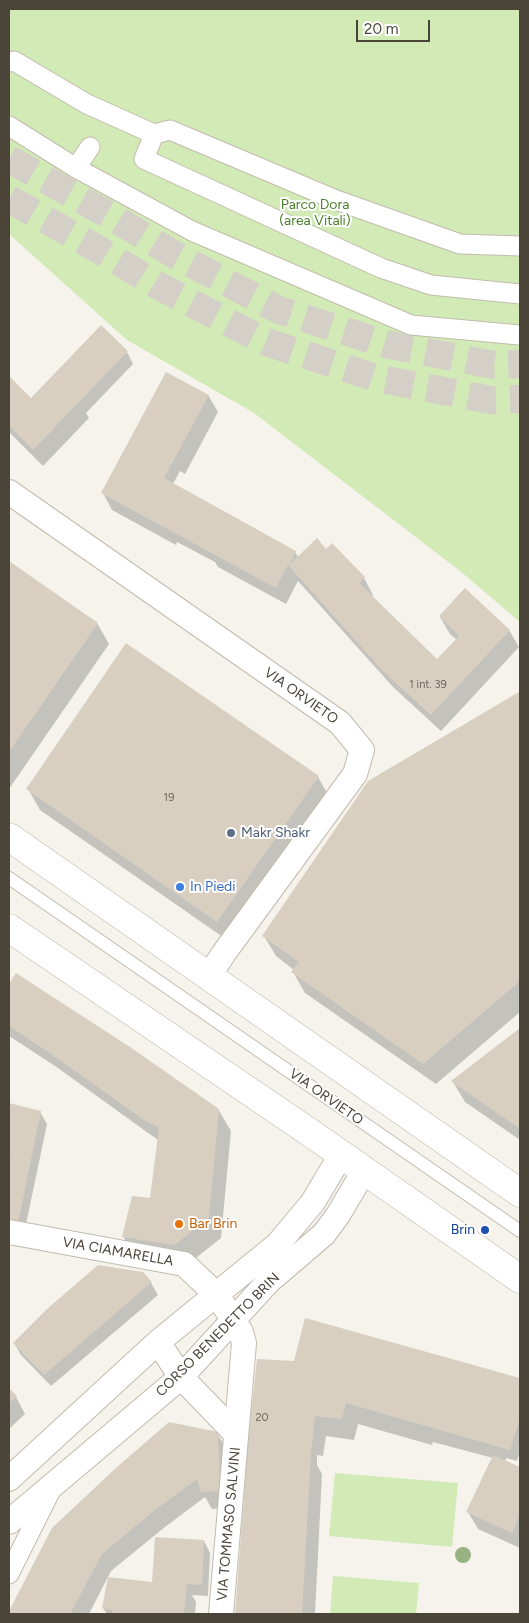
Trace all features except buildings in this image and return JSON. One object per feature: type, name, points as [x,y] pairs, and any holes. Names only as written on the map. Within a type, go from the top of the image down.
[{"type":"street","points":[[9,62],[14,62],[87,104],[154,134],[170,130],[336,200],[460,244],[520,246]]},
{"type":"street","points":[[9,126],[76,168],[192,231],[411,325],[520,335]]},
{"type":"street","points":[[154,134],[144,159],[381,268],[431,286],[520,294]]},
{"type":"street","points":[[76,168],[90,147]]},
{"type":"street","name":"VIA ORVIETO","points":[[9,492],[340,723],[362,750],[355,774],[224,952],[208,977]]},
{"type":"street","points":[[9,837],[520,1193]]},
{"type":"street","points":[[9,928],[364,1170],[520,1279]]},
{"type":"street","name":"CORSO BENEDETTO BRIN","points":[[9,1479],[158,1342],[278,1244],[313,1202],[341,1155]]},
{"type":"street","name":"CORSO BENEDETTO BRIN","points":[[9,1522],[181,1377],[269,1281],[324,1234],[338,1215],[364,1170]]},
{"type":"street","name":"VIA CIAMARELLA","points":[[9,1232],[184,1264],[217,1294]]},
{"type":"street","name":"VIA TOMMASO SALVINI","points":[[217,1294],[241,1332],[244,1343],[221,1614]]},
{"type":"street","name":"VIA TOMMASO SALVINI","points":[[158,1342],[181,1377],[236,1434]]},
{"type":"street","points":[[9,1574],[53,1486]]},
{"type":"lane","name":"VIA ORVIETO","points":[[9,878],[520,1231]]},
{"type":"green space","name":"Parco Dora (area Vitali)","points":[[9,9],[520,9],[520,622],[460,571],[254,413],[127,340],[9,234]]},
{"type":"green space","points":[[335,1473],[458,1483],[452,1547],[329,1536]]},
{"type":"green space","points":[[333,1576],[419,1583],[416,1614],[330,1614]]},
{"type":"tunnel","points":[[9,159],[175,255],[279,310],[385,344],[494,365],[520,364]]},
{"type":"tunnel","points":[[9,199],[157,285],[266,342],[376,378],[491,400],[520,399]]},
{"type":"place","name":"Makr Shakr","points":[[231,833]]},
{"type":"place","name":"In Piedi","points":[[180,887]]},
{"type":"place","name":"Bar Brin","points":[[179,1224]]},
{"type":"place","name":"Brin","points":[[485,1230]]}]
